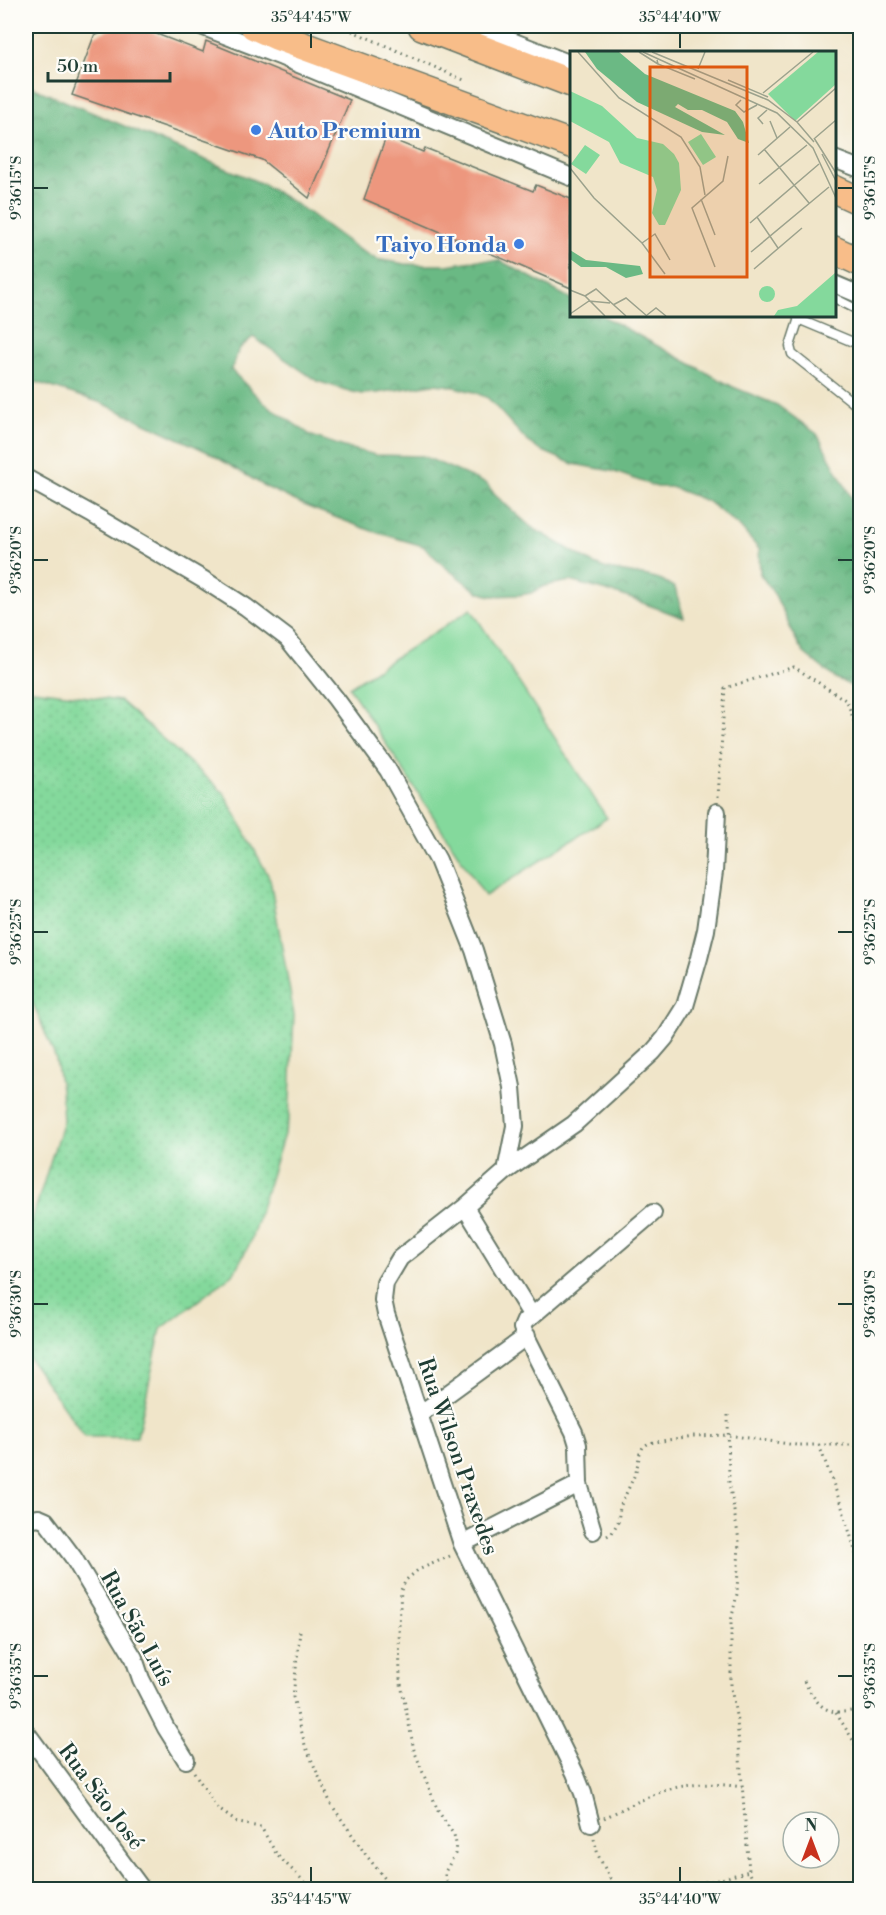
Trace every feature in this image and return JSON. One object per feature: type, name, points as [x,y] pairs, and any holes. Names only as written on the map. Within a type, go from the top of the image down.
[{"type":"highway","points":[[422,26],[570,83]]},
{"type":"highway","points":[[272,36],[570,144]]},
{"type":"highway","points":[[835,189],[861,201]]},
{"type":"highway","points":[[835,250],[861,262]]},
{"type":"street","points":[[201,26],[272,36],[570,177]]},
{"type":"street","points":[[473,26],[570,64]]},
{"type":"street","points":[[835,159],[861,169]]},
{"type":"street","points":[[835,284],[861,295]]},
{"type":"street","points":[[26,478],[204,580],[246,607],[287,638],[336,699],[388,770],[416,817],[442,870],[474,950],[503,1044],[512,1087],[515,1126],[506,1171]]},
{"type":"street","name":"Rua Wilson Praxedes","points":[[591,1824],[583,1793],[574,1773],[463,1547],[386,1314],[383,1300],[385,1283],[400,1258],[465,1207],[506,1171],[574,1124],[653,1052],[677,1020],[685,1006],[706,930],[714,872],[717,812]]},
{"type":"street","points":[[465,1207],[532,1316]]},
{"type":"street","points":[[593,1531],[579,1484],[579,1452],[574,1432],[522,1324],[653,1213]]},
{"type":"street","points":[[420,1414],[527,1336]]},
{"type":"street","points":[[463,1547],[579,1484]]},
{"type":"street","name":"Rua São Luís","points":[[26,1520],[39,1518],[46,1521],[73,1557],[134,1658],[141,1679],[166,1728],[186,1760]]},
{"type":"street","name":"Rua São José","points":[[26,1732],[141,1888]]},
{"type":"lane","points":[[835,298],[861,311]]},
{"type":"lane","points":[[861,345],[799,317],[790,346],[792,354],[861,408]]},
{"type":"path","points":[[341,26],[468,82]]},
{"type":"path","points":[[717,812],[725,688],[794,667],[847,701],[861,738]]},
{"type":"path","points":[[728,1415],[729,1482],[739,1560],[737,1594],[731,1621],[731,1688],[737,1721],[749,1871],[757,1890]]},
{"type":"path","points":[[593,1531],[597,1537],[605,1537],[612,1533],[636,1472],[640,1453],[649,1443],[693,1436],[728,1435],[796,1444],[861,1445]]},
{"type":"path","points":[[819,1445],[861,1567]]},
{"type":"path","points":[[451,1890],[445,1878],[445,1872],[455,1854],[456,1843],[454,1834],[438,1811],[414,1750],[400,1679],[399,1604],[401,1590],[406,1580],[418,1570],[463,1547]]},
{"type":"path","points":[[300,1631],[293,1697],[305,1745],[331,1804],[360,1847],[394,1890]]},
{"type":"path","points":[[804,1681],[819,1703],[836,1713],[855,1743],[856,1767]]},
{"type":"path","points":[[836,1713],[861,1708]]},
{"type":"path","points":[[186,1760],[217,1808],[238,1823],[261,1827],[277,1855],[314,1890]]},
{"type":"path","points":[[616,1890],[598,1855],[591,1824],[640,1799],[676,1786],[712,1783],[742,1787]]},
{"type":"path","points":[[670,1890],[685,1884],[714,1881],[749,1871]]},
{"type":"green space","points":[[26,85],[263,184],[376,259],[425,265],[447,265],[479,260],[501,261],[570,298],[570,316],[603,316],[733,387],[777,405],[817,434],[851,497],[860,532],[860,690],[835,678],[804,653],[775,595],[760,574],[759,549],[740,527],[707,501],[671,487],[657,487],[612,471],[573,464],[538,449],[527,441],[488,398],[474,392],[433,384],[377,393],[362,394],[349,391],[317,381],[253,337],[239,349],[231,370],[264,403],[312,436],[376,455],[423,456],[487,484],[495,495],[531,527],[594,564],[607,569],[662,580],[675,588],[684,618],[621,595],[570,581],[544,586],[531,593],[519,595],[491,596],[478,592],[445,567],[423,546],[372,531],[308,507],[266,487],[208,452],[102,403],[26,379]]},
{"type":"green space","points":[[471,609],[607,818],[485,896],[349,687]]},
{"type":"green space","points":[[26,689],[120,701],[224,793],[270,879],[294,1015],[289,1118],[250,1243],[233,1274],[161,1329],[137,1437],[85,1437],[28,1357],[26,1349],[26,1239],[63,1121],[56,1059],[26,992]]},
{"type":"building","name":"Auto Premium","points":[[118,26],[136,26],[203,52],[206,41],[350,100],[309,198],[262,160],[72,95],[94,36]]},
{"type":"building","name":"Taiyo Honda","points":[[386,137],[423,152],[425,148],[533,191],[536,185],[570,199],[570,288],[364,199]]},
{"type":"place","name":"Auto Premium","points":[[256,130]]},
{"type":"place","name":"Taiyo Honda","points":[[519,244]]}]
